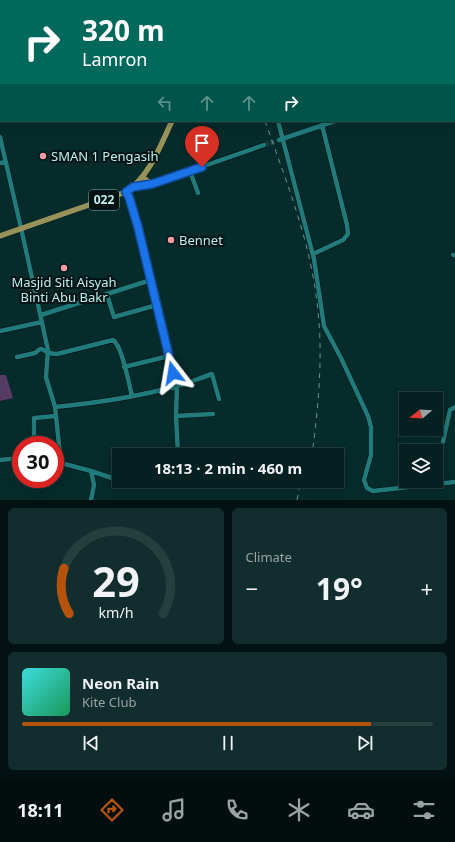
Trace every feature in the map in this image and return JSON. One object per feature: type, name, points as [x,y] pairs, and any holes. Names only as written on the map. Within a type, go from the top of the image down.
[{"type":"main road","name":"022","points":[[0,236],[126,192],[133,187],[148,169],[172,122]]},
{"type":"main road","points":[[142,177],[152,184]]},
{"type":"street","points":[[278,122],[281,139],[313,254],[324,326],[341,358],[368,416],[371,427],[371,455],[364,480],[367,488],[373,491],[455,482]]},
{"type":"street","points":[[281,139],[332,122]]},
{"type":"street","points":[[313,254],[343,240],[348,234],[322,125]]},
{"type":"street","points":[[0,137],[41,315],[48,353],[46,377],[55,407],[58,436]]},
{"type":"street","points":[[133,187],[152,184],[264,145]]},
{"type":"street","points":[[0,163],[6,162]]},
{"type":"street","points":[[190,171],[198,193]]},
{"type":"street","points":[[126,192],[129,197],[138,227],[177,386],[176,416],[178,448]]},
{"type":"street","points":[[41,315],[151,280]]},
{"type":"street","points":[[107,294],[114,317],[157,305]]},
{"type":"street","points":[[0,331],[42,322]]},
{"type":"street","points":[[17,357],[35,353],[42,348],[48,353],[57,354],[113,340],[118,344],[132,396]]},
{"type":"street","points":[[124,367],[169,356]]},
{"type":"street","points":[[55,407],[89,404],[132,396],[177,386],[212,374],[219,399]]},
{"type":"street","points":[[443,442],[450,410],[451,408],[455,407]]},
{"type":"street","points":[[176,416],[213,414]]},
{"type":"street","points":[[34,436],[34,418],[56,416]]},
{"type":"street","points":[[0,460],[12,459]]},
{"type":"street","points":[[64,464],[91,470],[112,478]]},
{"type":"street","points":[[91,470],[94,485],[91,500]]},
{"type":"shaded area","points":[[0,375],[6,375],[13,398],[0,401]]},
{"type":"tunnel","points":[[264,145],[279,140]]},
{"type":"railway","points":[[265,122],[302,229],[316,295],[320,335],[320,375],[313,448]]},
{"type":"railway","points":[[297,500],[300,488]]},
{"type":"place","name":"SMAN 1 Pengasih","points":[[43,156]]},
{"type":"place","name":"Bennet","points":[[171,240]]},
{"type":"place","name":"Masjid Siti Aisyah Binti Abu Bakr","points":[[64,268]]},
{"type":"route","points":[[173,373],[138,227],[129,197],[126,192],[133,187],[152,184],[202,167]]}]
